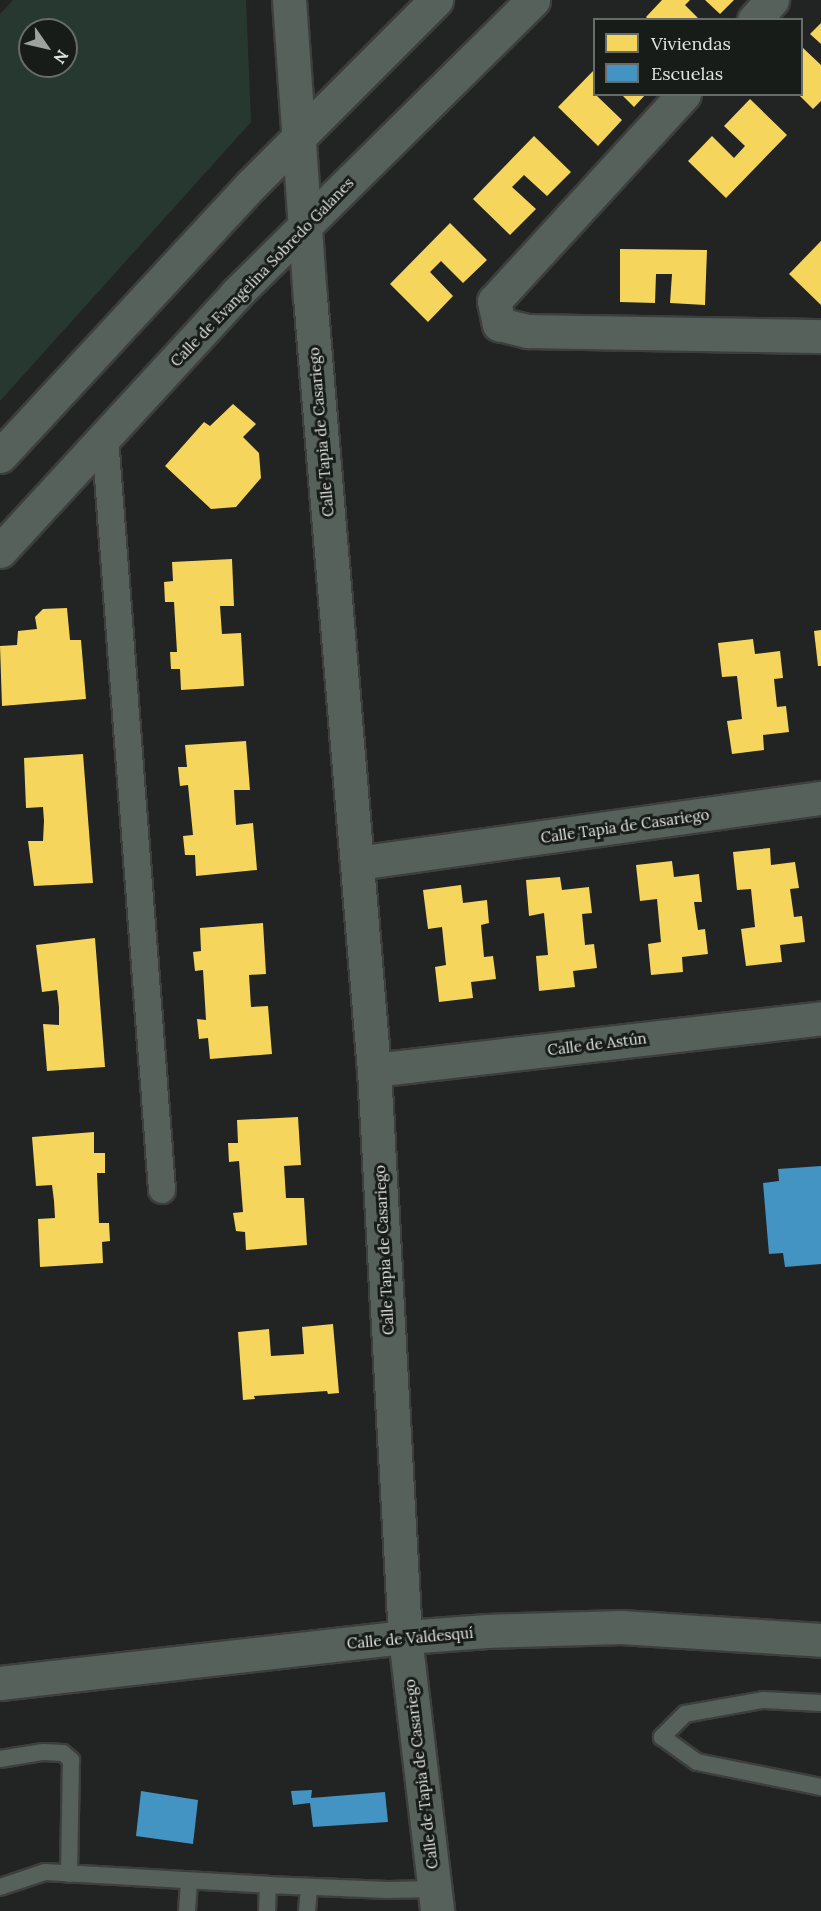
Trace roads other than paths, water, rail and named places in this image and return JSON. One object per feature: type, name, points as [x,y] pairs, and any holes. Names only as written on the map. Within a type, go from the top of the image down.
[{"type":"street","name":"Calle Tapia de Casariego","points":[[289,0],[374,1070],[405,1637]]},
{"type":"street","points":[[0,456],[299,135],[436,0]]},
{"type":"street","name":"Calle de Evangelina Sobredo Galanes","points":[[0,551],[306,223],[532,0]]},
{"type":"street","points":[[756,18],[772,0]]},
{"type":"street","points":[[682,96],[495,301],[499,324],[528,331],[821,336]]},
{"type":"street","points":[[105,437],[162,1190]]},
{"type":"street","name":"Calle Tapia de Casariego","points":[[357,863],[821,798]]},
{"type":"street","name":"Calle de Astún","points":[[374,1070],[821,1018]]},
{"type":"street","name":"Calle de Valdesquí","points":[[0,1683],[405,1637],[621,1627],[821,1640]]},
{"type":"street","name":"Calle de Tapia de Casariego","points":[[405,1637],[436,1900]]},
{"type":"lane","points":[[821,1703],[763,1700],[685,1714],[662,1737],[697,1762],[821,1787]]},
{"type":"lane","points":[[0,1759],[43,1752],[63,1753],[71,1760],[69,1874]]},
{"type":"lane","points":[[0,1887],[45,1872],[388,1890],[436,1900]]},
{"type":"lane","points":[[187,1911],[189,1881]]},
{"type":"lane","points":[[267,1911],[268,1885]]},
{"type":"lane","points":[[307,1911],[309,1887]]}]
